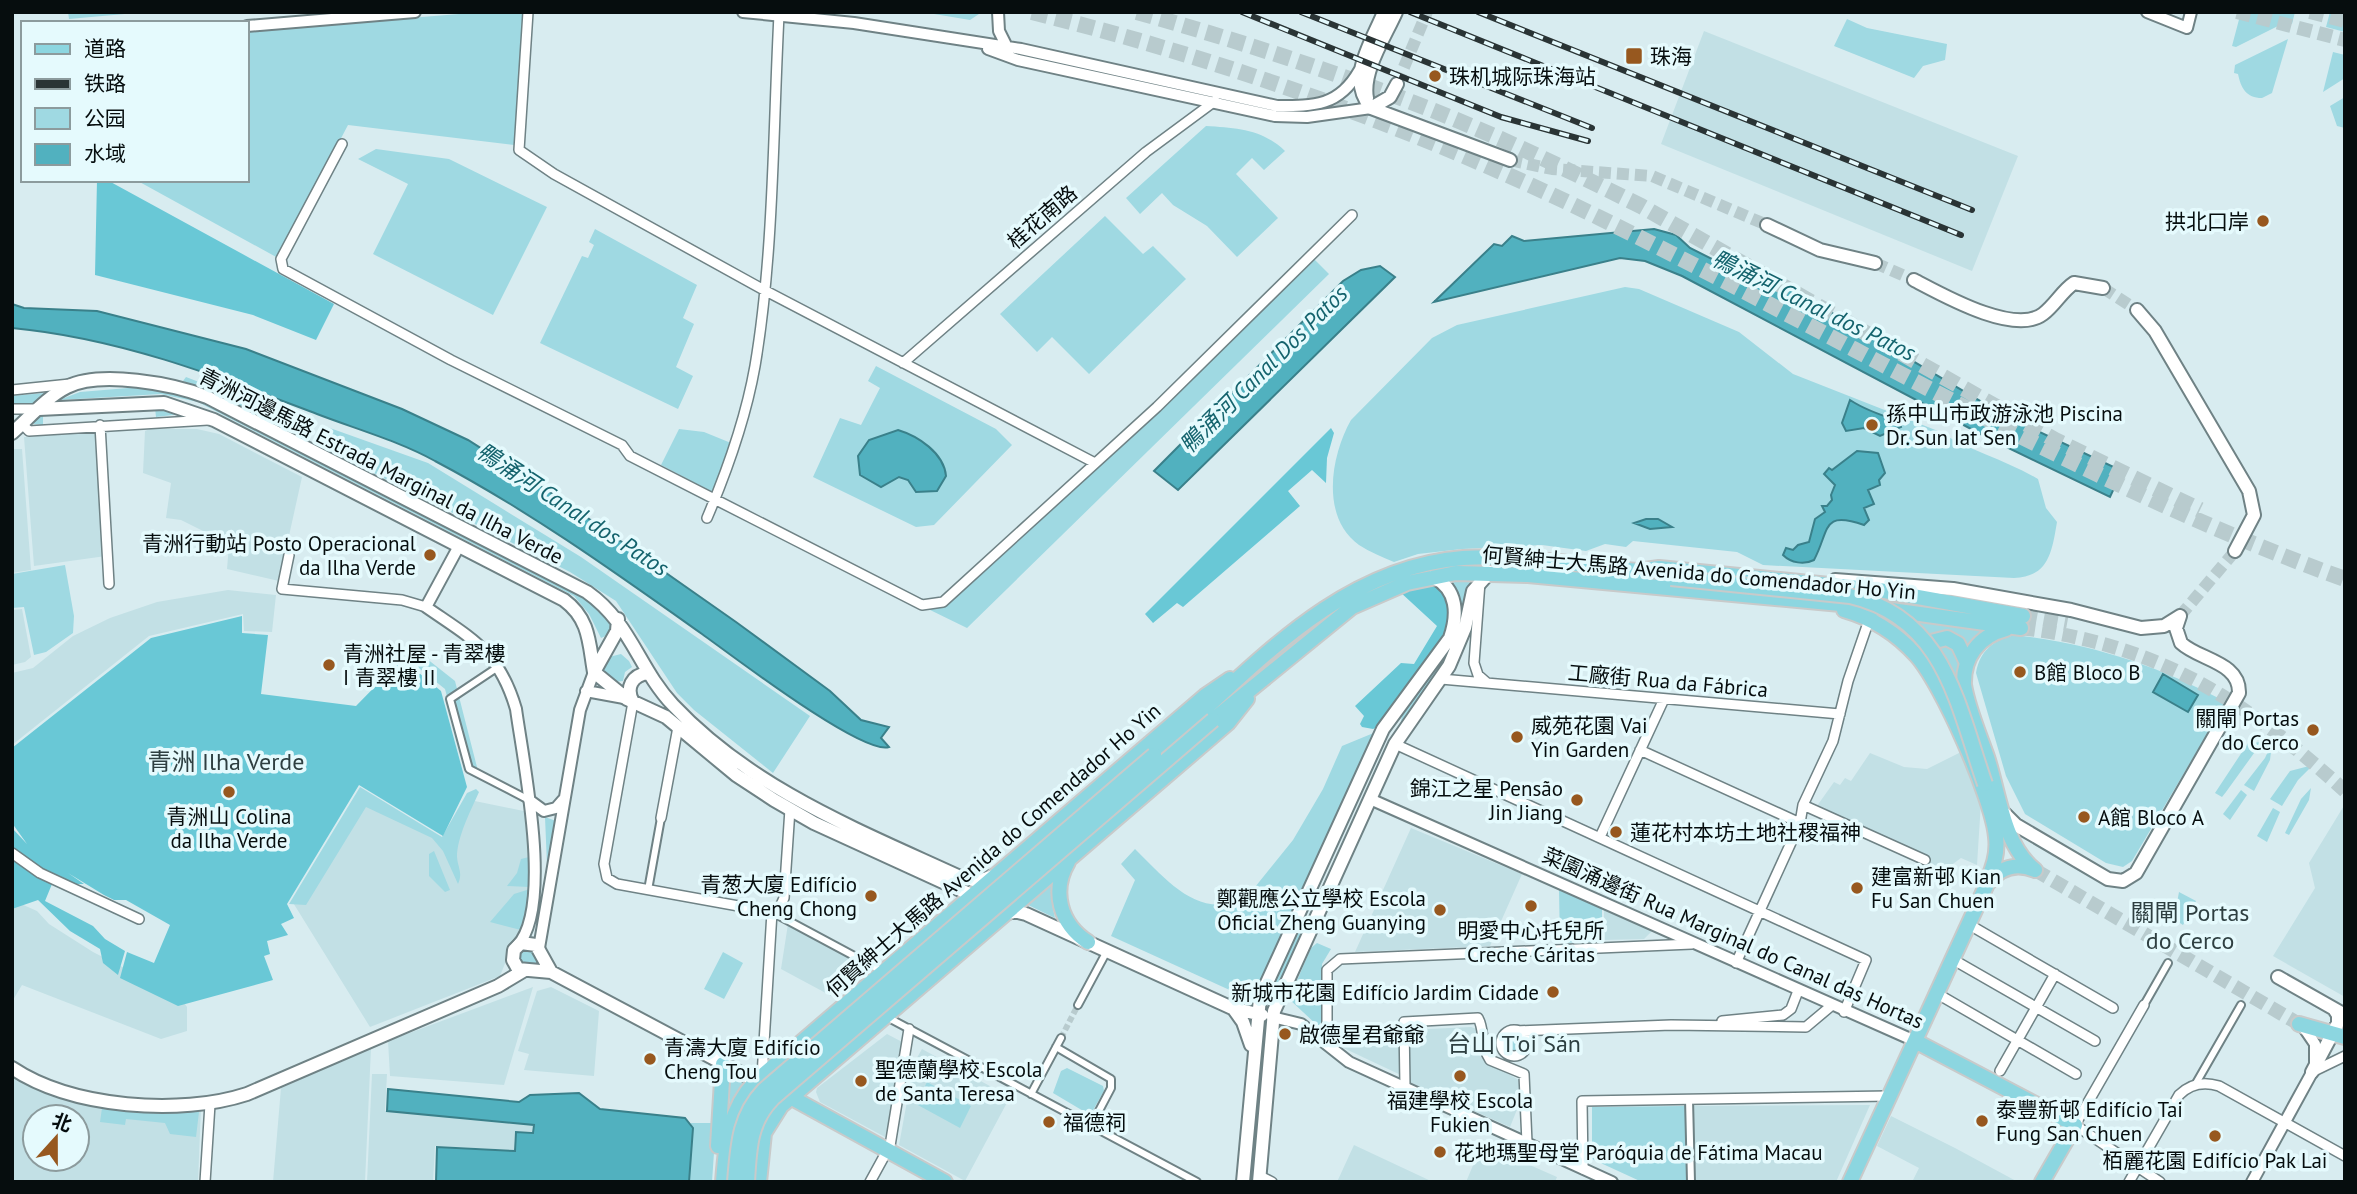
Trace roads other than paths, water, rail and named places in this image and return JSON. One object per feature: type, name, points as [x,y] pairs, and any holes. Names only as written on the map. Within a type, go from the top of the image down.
[{"type":"main road","points":[[1384,12],[1359,71],[1360,93],[1371,108],[1510,160]]},
{"type":"main road","points":[[1371,108],[1366,83],[1396,12]]},
{"type":"main road","points":[[1371,108],[1384,102],[1396,86],[1391,104],[1400,120]]},
{"type":"main road","points":[[1767,225],[1820,250],[1875,263]]},
{"type":"main road","points":[[1914,280],[1978,313],[2025,319],[2042,315],[2074,283],[2103,288]]},
{"type":"main road","points":[[2137,310],[2155,331],[2249,491],[2254,515],[2235,551]]},
{"type":"main road","name":"青洲河邊馬路 Estrada Marginal da Ilha Verde","points":[[17,429],[74,384],[130,380],[150,382],[207,397],[578,586],[596,598],[618,619],[648,673],[674,706],[707,737],[779,790],[819,813],[960,877],[978,881],[997,874]]},
{"type":"main road","name":"青洲河邊馬路 Estrada Marginal da Ilha Verde","points":[[39,409],[164,403],[214,420],[564,600],[582,619],[590,638],[594,672]]},
{"type":"main road","name":"何賢紳士大馬路 Avenida do Comendador Ho Yin","points":[[1209,715],[1344,594],[1383,576],[1423,564],[1487,558],[1638,571],[1659,568],[1879,590],[2022,622]]},
{"type":"main road","points":[[1638,571],[1671,578],[1850,596],[1870,602],[1899,617],[1923,637],[1944,668],[1984,784],[2000,808],[2022,857],[2035,870],[2021,866],[2006,868],[1995,874],[1985,887]]},
{"type":"main road","points":[[1259,1179],[1272,1017],[1395,744],[1412,715],[1441,679],[1461,641],[1473,591],[1485,576]]},
{"type":"main road","name":"何賢紳士大馬路 Avenida do Comendador Ho Yin","points":[[722,1182],[733,1117],[759,1079],[1205,696],[1268,663],[1352,607],[1388,589],[1433,577],[1485,576],[1862,606],[2022,622]]},
{"type":"main road","points":[[1243,1182],[1256,1013],[1260,999],[1380,736],[1398,706],[1442,653],[1452,632],[1455,615],[1453,596],[1447,587],[1433,577]]},
{"type":"main road","points":[[1770,579],[1868,580],[1953,589],[2071,610],[2140,628],[2164,626],[2180,616],[2176,628],[2181,643],[2231,672],[2238,682],[2239,693],[2136,873],[2126,880],[2112,880],[2016,825],[2000,808],[1997,788],[1966,694],[1967,663],[1975,648],[1988,636],[2022,622]]},
{"type":"main road","points":[[1816,604],[1869,620],[1900,639],[1927,668],[1946,701],[1995,828],[1995,861],[1985,887],[1850,1182]]},
{"type":"main road","points":[[618,619],[615,633],[594,672],[630,701],[666,717],[736,775],[790,809],[972,895],[997,903],[1026,895]]},
{"type":"main road","points":[[590,638],[604,641],[615,633]]},
{"type":"main road","points":[[1927,668],[1925,651],[1931,642],[1940,638],[1957,643],[1967,663]]},
{"type":"main road","name":"何賢紳士大馬路 Avenida do Comendador Ho Yin","points":[[759,1182],[766,1128],[774,1114],[1227,723],[1268,663]]},
{"type":"main road","points":[[630,701],[631,683],[639,675],[648,673]]},
{"type":"main road","points":[[1395,744],[1398,706]]},
{"type":"main road","points":[[735,1182],[741,1128],[750,1107],[764,1090],[1209,715]]},
{"type":"main road","points":[[747,1182],[752,1130],[773,1098],[1209,715]]},
{"type":"main road","points":[[1082,802],[1116,782],[1127,788],[1130,806]]},
{"type":"main road","points":[[1317,874],[1334,853],[1356,806],[1362,799],[1370,799]]},
{"type":"main road","points":[[1039,838],[1039,851],[1046,861],[1062,859],[1083,847]]},
{"type":"main road","points":[[1083,847],[1062,872],[1059,899],[1068,924],[1088,942]]},
{"type":"main road","points":[[1004,914],[1014,911],[1026,914],[1232,1008],[1272,1017]]},
{"type":"main road","points":[[1296,918],[1312,926]]},
{"type":"main road","points":[[498,986],[506,979],[517,946],[527,942],[541,953],[551,972]]},
{"type":"main road","points":[[889,967],[921,944],[929,943],[939,949],[942,968]]},
{"type":"main road","points":[[12,1068],[38,1082],[87,1098],[161,1104],[211,1104],[247,1094],[498,986],[540,966],[541,953]]},
{"type":"main road","points":[[513,960],[528,971],[551,972],[723,1064],[759,1079],[789,1099],[945,1182]]},
{"type":"main road","points":[[2278,976],[2339,1012],[2339,1036],[2312,1072]]},
{"type":"main road","points":[[851,1000],[854,1018],[864,1025],[900,1004]]},
{"type":"main road","points":[[1232,1008],[1247,1030],[1253,1054]]},
{"type":"main road","points":[[2300,1024],[2339,1036]]},
{"type":"main road","name":"菜園涌邊街 Rua Marginal do Canal das Hortas","points":[[1914,1041],[1997,1077],[2075,1125]]},
{"type":"main road","points":[[786,1055],[780,1063],[778,1082],[789,1099]]},
{"type":"main road","points":[[722,1182],[717,1160],[723,1064]]},
{"type":"main road","points":[[2042,1182],[2075,1125]]},
{"type":"main road","points":[[1246,1140],[1262,1142]]},
{"type":"main road","points":[[725,1163],[729,1154],[741,1149],[757,1156],[760,1166]]},
{"type":"street","points":[[248,26],[415,12]]},
{"type":"street","points":[[528,12],[519,150],[554,174],[764,290],[1095,463]]},
{"type":"street","points":[[743,12],[973,42],[1210,104],[1297,117],[1371,108]]},
{"type":"street","points":[[2147,12],[2187,28],[2191,12]]},
{"type":"street","points":[[707,518],[755,368],[764,290],[779,15]]},
{"type":"street","points":[[973,42],[989,36],[998,18]]},
{"type":"street","points":[[998,18],[1000,37],[1007,52]]},
{"type":"street","points":[[1007,52],[1277,106],[1323,103],[1344,93],[1359,71]]},
{"type":"street","name":"桂花南路","points":[[903,363],[1146,152],[1222,96]]},
{"type":"street","points":[[342,144],[281,259],[284,270],[451,360],[622,444],[631,456],[714,500],[922,605],[943,602],[1157,407],[1352,215]]},
{"type":"street","points":[[12,390],[74,384]]},
{"type":"street","points":[[12,409],[39,409]]},
{"type":"street","name":"青洲河邊馬路 Estrada Marginal da Ilha Verde","points":[[17,429],[214,420]]},
{"type":"street","points":[[100,425],[109,584]]},
{"type":"street","points":[[426,607],[459,546]]},
{"type":"street","points":[[289,555],[282,589],[402,600],[426,607],[482,645],[498,667],[509,687],[516,709],[535,850],[535,877],[528,929],[517,946]]},
{"type":"street","points":[[1485,576],[1474,666],[1482,679],[1494,684]]},
{"type":"street","points":[[1735,963],[1800,823],[1803,805],[1833,741],[1869,620]]},
{"type":"street","points":[[498,667],[450,699],[469,769],[544,811],[556,808],[564,798]]},
{"type":"street","points":[[541,953],[564,798],[586,691],[594,672]]},
{"type":"street","name":"工廠街 Rua da Fábrica","points":[[1441,679],[1840,714]]},
{"type":"street","points":[[586,691],[630,701],[604,863],[607,878],[617,884],[772,912],[889,967]]},
{"type":"street","points":[[1600,837],[1664,699]]},
{"type":"street","points":[[648,890],[678,727]]},
{"type":"street","points":[[1395,744],[1867,960],[1844,1012]]},
{"type":"street","points":[[1640,750],[1800,823]]},
{"type":"street","name":"菜園涌邊街 Rua Marginal do Canal das Hortas","points":[[1370,799],[1914,1041]]},
{"type":"street","points":[[1803,805],[1925,860]]},
{"type":"street","points":[[772,912],[780,907],[784,898],[790,809]]},
{"type":"street","points":[[12,853],[40,873],[139,919]]},
{"type":"street","points":[[759,1079],[772,912]]},
{"type":"street","points":[[1968,924],[2113,1008]]},
{"type":"street","points":[[1321,1039],[1327,1027],[1327,970],[1340,959],[1692,944]]},
{"type":"street","points":[[1078,1005],[1107,951]]},
{"type":"street","points":[[1952,959],[2095,1041]]},
{"type":"street","points":[[2160,1182],[2075,1125],[2168,963]]},
{"type":"street","points":[[1997,1077],[2055,974]]},
{"type":"street","points":[[1516,1031],[1525,1037],[1527,1046],[1518,1056],[1510,1055],[1503,1049],[1501,1042],[1508,1032],[1516,1031],[1671,1025],[1783,1015],[1791,1009],[1798,991]]},
{"type":"street","points":[[1936,993],[2076,1074]]},
{"type":"street","points":[[2129,1182],[2179,1095],[2195,1085],[2241,1005]]},
{"type":"street","points":[[1671,1025],[1806,1027],[1831,1006]]},
{"type":"street","points":[[885,1016],[1198,1182]]},
{"type":"street","points":[[1272,1017],[1301,1024],[1349,1062],[1612,1182]]},
{"type":"street","points":[[1405,1087],[1402,1026],[1407,1020],[1478,1018],[1481,1023],[1481,1042],[1490,1060],[1520,1070],[1525,1077],[1527,1143]]},
{"type":"street","points":[[2252,1182],[2312,1072],[2316,1047],[2310,1034],[2300,1024]]},
{"type":"street","points":[[870,1182],[888,1151],[909,1029]]},
{"type":"street","points":[[1028,1092],[1061,1038]]},
{"type":"street","points":[[1056,1047],[1111,1079],[1111,1088],[1091,1126]]},
{"type":"street","points":[[1510,1055],[1513,1069]]},
{"type":"street","points":[[2312,1072],[2345,1056]]},
{"type":"street","points":[[2195,1085],[2219,1086],[2345,1156]]},
{"type":"street","points":[[1583,1169],[1582,1101],[1889,1096]]},
{"type":"street","points":[[1689,1099],[1691,1182]]},
{"type":"street","points":[[205,1182],[211,1104]]},
{"type":"street","points":[[1259,1179],[1272,1182]]},
{"type":"water","name":"鴨涌河 Canal Dos Patos","points":[[1654,229],[1676,235],[1690,248],[1744,275],[1761,281],[1773,278],[2004,415],[2122,471],[2110,497],[1990,439],[1682,276],[1645,261],[1620,258],[1434,302],[1494,244],[1502,246],[1512,236],[1524,241]]},
{"type":"water","points":[[1380,266],[1395,277],[1178,490],[1154,471],[1343,281],[1361,270]]},
{"type":"water","name":"鴨涌河 Canal dos Patos","points":[[12,304],[24,308],[97,311],[246,349],[402,409],[468,440],[562,500],[736,622],[830,691],[861,720],[889,727],[881,738],[889,747],[875,746],[826,720],[571,543],[504,500],[421,454],[392,441],[167,360],[91,340],[12,328]]},
{"type":"water","points":[[1850,400],[1868,410],[1899,421],[1901,427],[1880,436],[1864,428],[1846,431],[1842,423]]},
{"type":"water","points":[[898,430],[921,441],[940,460],[946,476],[937,491],[916,492],[908,480],[899,477],[881,487],[860,475],[858,456],[869,440]]},
{"type":"water","points":[[1857,451],[1878,453],[1885,473],[1879,480],[1880,485],[1868,490],[1874,504],[1864,508],[1869,520],[1864,525],[1840,520],[1834,522],[1829,526],[1814,560],[1810,562],[1802,563],[1786,558],[1783,555],[1786,548],[1793,550],[1798,545],[1809,542],[1815,519],[1825,512],[1822,506],[1827,506],[1832,500],[1835,485],[1824,474]]},
{"type":"water","points":[[1658,519],[1672,527],[1650,529],[1634,523]]},
{"type":"water","points":[[2163,674],[2198,695],[2188,712],[2153,692]]},
{"type":"water","points":[[388,1089],[519,1102],[530,1095],[579,1093],[600,1109],[685,1118],[693,1128],[689,1182],[436,1182],[437,1147],[515,1151],[516,1132],[533,1133],[534,1125],[387,1111]]},
{"type":"tunnel","points":[[1032,12],[1106,31],[1250,75],[1462,155],[1693,264],[2060,456],[2248,542],[2345,579]]},
{"type":"tunnel","points":[[1137,12],[1349,79],[1447,116],[1531,153],[1641,206],[2055,440],[2200,510]]},
{"type":"tunnel","points":[[1397,84],[1427,12]]},
{"type":"tunnel","points":[[2237,12],[2345,40]]},
{"type":"tunnel","points":[[2310,12],[2345,21]]},
{"type":"tunnel","points":[[1510,160],[1552,169],[1652,176],[1767,225]]},
{"type":"tunnel","points":[[1875,263],[1914,280]]},
{"type":"tunnel","points":[[2103,288],[2137,310]]},
{"type":"tunnel","points":[[2180,616],[2235,551]]},
{"type":"tunnel","points":[[2023,616],[2067,624]]},
{"type":"tunnel","points":[[2021,628],[2071,636],[2116,648],[2197,681],[2271,729],[2345,791]]},
{"type":"tunnel","points":[[2035,870],[2299,1024]]},
{"type":"tunnel","points":[[1061,1038],[1078,1005]]},
{"type":"railway","points":[[1242,12],[1501,117],[1588,141]]},
{"type":"railway","points":[[1301,12],[1592,128]]},
{"type":"railway","points":[[1410,12],[1961,235]]},
{"type":"railway","points":[[1478,12],[1972,210]]},
{"type":"place","name":"珠海","points":[[1634,56]]},
{"type":"place","name":"珠机城际珠海站","points":[[1435,76]]},
{"type":"place","name":"拱北口岸","points":[[2263,221]]},
{"type":"place","name":"孫中山市政游泳池 Piscina Dr. Sun Iat Sen","points":[[1872,425]]},
{"type":"place","name":"青洲行動站 Posto Operacional da Ilha Verde","points":[[430,555]]},
{"type":"place","name":"青洲社屋 - 青翠樓 I 青翠樓 II","points":[[329,665]]},
{"type":"place","name":"B館 Bloco B","points":[[2020,672]]},
{"type":"place","name":"關閘 Portas do Cerco","points":[[2313,730]]},
{"type":"place","name":"威苑花園 Vai Yin Garden","points":[[1517,737]]},
{"type":"place","name":"青洲山 Colina da Ilha Verde","points":[[229,792]]},
{"type":"place","name":"錦江之星 Pensão Jin Jiang","points":[[1577,800]]},
{"type":"place","name":"A館 Bloco A","points":[[2084,817]]},
{"type":"place","name":"蓮花村本坊土地社稷福神","points":[[1616,832]]},
{"type":"place","name":"建富新邨 Kian Fu San Chuen","points":[[1857,888]]},
{"type":"place","name":"青葱大廈 Edifício Cheng Chong","points":[[871,896]]},
{"type":"place","name":"明愛中心托兒所 Creche Cáritas","points":[[1531,906]]},
{"type":"place","name":"鄭觀應公立學校 Escola Oficial Zheng Guanying","points":[[1440,910]]},
{"type":"place","name":"新城市花園 Edifício Jardim Cidade","points":[[1553,992]]},
{"type":"place","name":"啟德星君爺爺","points":[[1285,1034]]},
{"type":"place","name":"青濤大廈 Edifício Cheng Tou","points":[[650,1059]]},
{"type":"place","name":"福建學校 Escola Fukien","points":[[1460,1076]]},
{"type":"place","name":"聖德蘭學校 Escola de Santa Teresa","points":[[861,1081]]},
{"type":"place","name":"泰豐新邨 Edifício Tai Fung San Chuen","points":[[1982,1121]]},
{"type":"place","name":"福德祠","points":[[1049,1122]]},
{"type":"place","name":"栢麗花園 Edifício Pak Lai","points":[[2215,1136]]},
{"type":"place","name":"花地瑪聖母堂 Paróquia de Fátima Macau","points":[[1440,1152]]},
{"type":"district","name":"青洲 Ilha Verde","points":[[226,761]]},
{"type":"district","name":"關閘 Portas do Cerco","points":[[2190,926]]},
{"type":"district","name":"台山 T'oi Sán","points":[[1514,1043]]}]
